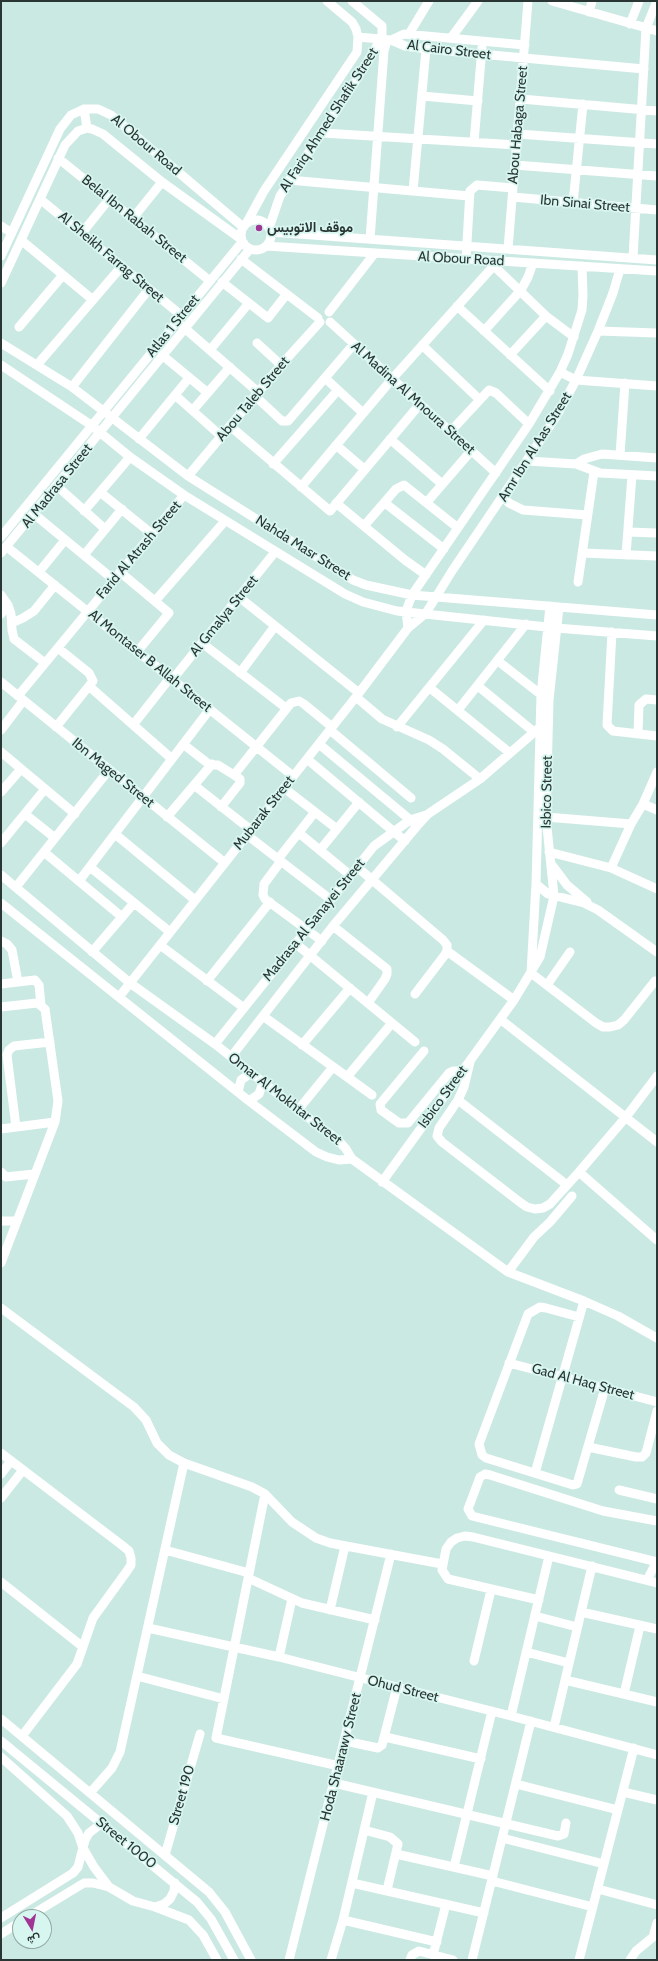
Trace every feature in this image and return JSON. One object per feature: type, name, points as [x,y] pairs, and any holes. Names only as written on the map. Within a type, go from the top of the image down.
[{"type":"street","name":"Al Fariq Ahmed Shafik Street","points":[[244,225],[264,191],[353,60],[358,45],[358,37],[352,22],[327,1]]},
{"type":"street","points":[[409,34],[429,1]]},
{"type":"street","points":[[451,38],[478,1]]},
{"type":"street","name":"Abou Habaga Street","points":[[508,249],[528,1]]},
{"type":"street","points":[[552,1],[657,31]]},
{"type":"street","points":[[589,12],[592,1]]},
{"type":"street","points":[[630,24],[639,1]]},
{"type":"street","points":[[633,258],[646,28],[657,1]]},
{"type":"street","name":"Al Fariq Ahmed Shafik Street","points":[[270,230],[278,201],[289,180],[386,40],[382,26],[355,2]]},
{"type":"street","name":"Al Cairo Street","points":[[386,40],[404,34],[409,34],[525,45]]},
{"type":"street","points":[[358,37],[386,40],[370,239]]},
{"type":"street","name":"Al Cairo Street","points":[[386,40],[405,46],[426,49],[644,69]]},
{"type":"street","points":[[474,142],[482,41]]},
{"type":"street","points":[[413,191],[426,49]]},
{"type":"street","points":[[422,96],[478,101]]},
{"type":"street","points":[[520,99],[657,111]]},
{"type":"street","points":[[573,203],[583,104]]},
{"type":"street","points":[[1,256],[60,129],[71,115],[84,109],[87,128],[78,131],[71,136],[58,158],[1,283]]},
{"type":"street","name":"Al Obour Road","points":[[84,109],[98,109],[111,115],[244,225]]},
{"type":"street","name":"Al Obour Road","points":[[87,128],[103,134],[162,182],[242,240]]},
{"type":"street","points":[[323,133],[517,145]]},
{"type":"street","points":[[518,134],[657,144]]},
{"type":"street","name":"Belal Ibn Rabah Street","points":[[58,158],[110,198],[210,281]]},
{"type":"street","points":[[515,165],[657,176]]},
{"type":"street","points":[[289,180],[469,196]]},
{"type":"street","points":[[133,218],[162,182]]},
{"type":"street","points":[[466,259],[470,191],[477,185],[513,188]]},
{"type":"street","name":"Ibn Sinai Street","points":[[513,197],[657,210]]},
{"type":"street","points":[[82,233],[110,198]]},
{"type":"street","name":"Al Sheikh Farrag Street","points":[[40,199],[150,289],[179,319],[184,328],[230,368],[282,421],[288,421],[354,344]]},
{"type":"street","points":[[259,220],[270,230],[270,242],[260,250],[250,249],[242,240],[244,225],[259,220]]},
{"type":"street","points":[[1,226],[12,233]]},
{"type":"street","name":"Al Obour Road","points":[[270,230],[370,239],[657,260]]},
{"type":"street","points":[[21,240],[93,300]]},
{"type":"street","name":"Atlas 1 Street","points":[[104,411],[242,240]]},
{"type":"street","name":"Al Obour Road","points":[[266,246],[466,259],[496,263],[533,263],[657,271]]},
{"type":"street","name":"Atlas 1 Street","points":[[112,417],[250,249]]},
{"type":"street","points":[[329,312],[374,254]]},
{"type":"street","points":[[242,259],[286,295],[325,324],[330,322],[331,315],[329,312]]},
{"type":"street","points":[[301,487],[392,378],[496,263],[546,316],[574,337]]},
{"type":"street","points":[[484,331],[521,290],[533,263]]},
{"type":"street","points":[[37,365],[122,266]]},
{"type":"street","name":"Amr Ibn Al Aas Street","points":[[406,611],[412,595],[529,424],[560,372],[574,337],[582,303],[582,266]]},
{"type":"street","name":"Amr Ibn Al Aas Street","points":[[426,613],[452,571],[528,461],[556,417],[576,380],[598,331],[613,293],[620,269]]},
{"type":"street","points":[[19,327],[63,275]]},
{"type":"street","points":[[222,282],[268,318],[286,295]]},
{"type":"street","points":[[72,387],[150,289]]},
{"type":"street","points":[[210,350],[249,303]]},
{"type":"street","points":[[457,306],[550,391]]},
{"type":"street","points":[[319,320],[320,312],[329,312]]},
{"type":"street","points":[[510,355],[546,316]]},
{"type":"street","name":"Abou Taleb Street","points":[[188,476],[319,320]]},
{"type":"street","name":"Al Madina Al Mnoura Street","points":[[330,322],[496,473]]},
{"type":"street","points":[[598,331],[657,333]]},
{"type":"street","name":"Nahda Masr Street","points":[[1,343],[72,387],[188,476],[353,580],[366,585],[412,595],[657,615]]},
{"type":"street","points":[[257,343],[281,366]]},
{"type":"street","points":[[422,345],[479,399]]},
{"type":"street","points":[[162,355],[208,393]]},
{"type":"street","name":"Nahda Masr Street","points":[[1,365],[91,425],[130,457],[184,495],[275,552],[355,599],[380,608],[552,627],[657,636]]},
{"type":"street","points":[[193,410],[230,368]]},
{"type":"street","points":[[560,372],[576,380],[657,386]]},
{"type":"street","points":[[139,438],[189,378]]},
{"type":"street","points":[[325,378],[363,413]]},
{"type":"street","points":[[620,455],[626,383]]},
{"type":"street","points":[[273,464],[338,390]]},
{"type":"street","points":[[450,432],[487,391],[494,391],[529,424]]},
{"type":"street","points":[[175,395],[221,436]]},
{"type":"street","points":[[230,426],[330,511],[336,502],[420,404]]},
{"type":"street","name":"Al Madrasa Street","points":[[1,537],[91,425],[104,411]]},
{"type":"street","name":"Al Madrasa Street","points":[[4,550],[112,417]]},
{"type":"street","points":[[390,439],[442,484]]},
{"type":"street","points":[[336,445],[364,469]]},
{"type":"street","points":[[427,502],[471,451]]},
{"type":"street","points":[[576,464],[593,456],[620,455],[657,458]]},
{"type":"street","points":[[84,511],[130,457]]},
{"type":"street","points":[[528,461],[576,464],[594,472],[657,476]]},
{"type":"street","points":[[578,582],[594,472]]},
{"type":"street","points":[[626,555],[632,475]]},
{"type":"street","points":[[364,526],[399,487],[404,485],[458,528]]},
{"type":"street","points":[[57,486],[105,529]]},
{"type":"street","points":[[100,492],[152,534]]},
{"type":"street","name":"Farid Al Atrash Street","points":[[1,730],[45,663],[184,495]]},
{"type":"street","points":[[503,497],[509,503],[523,510],[587,515]]},
{"type":"street","points":[[336,502],[426,575]]},
{"type":"street","points":[[385,503],[444,549]]},
{"type":"street","points":[[84,555],[122,509]]},
{"type":"street","points":[[34,514],[114,580]]},
{"type":"street","points":[[155,601],[225,521]]},
{"type":"street","points":[[628,532],[657,533]]},
{"type":"street","points":[[39,572],[65,540]]},
{"type":"street","name":"Al Montaser B Allah Street","points":[[4,550],[39,572],[293,776]]},
{"type":"street","name":"Al Gmalya Street","points":[[133,725],[202,643],[275,552]]},
{"type":"street","points":[[582,553],[657,556]]},
{"type":"street","points":[[120,572],[169,613],[137,652]]},
{"type":"street","points":[[12,623],[34,611],[55,585]]},
{"type":"street","points":[[1,596],[8,605],[14,639],[45,663]]},
{"type":"street","points":[[239,597],[358,695],[382,719],[434,743],[480,779]]},
{"type":"street","points":[[1,614],[8,605]]},
{"type":"street","name":"Isbico Street","points":[[382,1182],[514,1000],[540,957],[554,896],[546,817],[545,697],[554,607]]},
{"type":"street","points":[[406,611],[408,628]]},
{"type":"street","name":"Mubarak Street","points":[[119,997],[358,695],[408,628],[426,613]]},
{"type":"street","points":[[397,727],[484,620]]},
{"type":"street","points":[[458,710],[526,624]]},
{"type":"street","points":[[240,673],[276,626]]},
{"type":"street","points":[[612,632],[606,722],[608,728],[613,731],[657,736]]},
{"type":"street","points":[[202,643],[286,708]]},
{"type":"street","points":[[56,727],[90,687],[93,681],[91,675],[58,648]]},
{"type":"street","points":[[498,661],[545,697]]},
{"type":"street","name":"Ibn Maged Street","points":[[1,682],[225,863]]},
{"type":"street","points":[[478,686],[537,730]]},
{"type":"street","points":[[90,687],[172,759]]},
{"type":"street","points":[[430,688],[510,753]]},
{"type":"street","name":"Isbico Street","points":[[531,973],[536,884],[537,730],[545,697]]},
{"type":"street","points":[[638,733],[639,705],[646,699],[657,700]]},
{"type":"street","points":[[234,775],[286,708],[291,703],[300,701],[411,798]]},
{"type":"street","points":[[79,881],[210,709]]},
{"type":"street","name":"Madrasa Al Sanayei Street","points":[[215,1044],[374,846],[394,831],[413,823],[428,814],[480,779],[537,730]]},
{"type":"street","points":[[183,744],[210,765],[218,765],[240,779],[240,783],[221,807]]},
{"type":"street","points":[[319,744],[413,823]]},
{"type":"street","points":[[1,752],[75,814]]},
{"type":"street","points":[[307,759],[404,840]]},
{"type":"street","points":[[167,817],[212,764]]},
{"type":"street","points":[[1,792],[21,769]]},
{"type":"street","points":[[16,887],[109,770]]},
{"type":"street","points":[[611,868],[631,824],[643,804],[657,772]]},
{"type":"street","points":[[194,785],[280,860],[330,899]]},
{"type":"street","points":[[284,788],[337,829]]},
{"type":"street","points":[[1,842],[5,830],[25,814],[45,789]]},
{"type":"street","points":[[320,850],[359,802]]},
{"type":"street","points":[[643,804],[657,810]]},
{"type":"street","points":[[315,812],[299,832],[262,889],[266,899],[322,941]]},
{"type":"street","points":[[25,814],[55,838]]},
{"type":"street","points":[[546,817],[631,824]]},
{"type":"street","name":"Madrasa Al Sanayei Street","points":[[231,1057],[404,840],[413,823]]},
{"type":"street","points":[[299,832],[350,875]]},
{"type":"street","points":[[115,834],[195,900]]},
{"type":"street","points":[[44,852],[122,917]]},
{"type":"street","points":[[549,852],[611,868],[657,890]]},
{"type":"street","points":[[551,863],[567,885],[598,910],[657,952]]},
{"type":"street","points":[[90,866],[170,932]]},
{"type":"street","points":[[357,867],[447,945],[447,951],[415,994]]},
{"type":"street","name":"Omar Al Mokhtar Street","points":[[1,875],[130,983],[215,1044],[338,1140],[346,1149],[352,1160],[339,1160],[316,1152],[249,1101],[1,903]]},
{"type":"street","points":[[536,884],[543,892],[584,904],[598,910]]},
{"type":"street","points":[[208,981],[270,902]]},
{"type":"street","points":[[92,952],[134,903]]},
{"type":"street","points":[[334,926],[387,969],[385,979],[368,1003]]},
{"type":"street","points":[[1,941],[7,944],[12,950],[18,982]]},
{"type":"street","points":[[295,943],[416,1042]]},
{"type":"street","points":[[160,945],[244,1008]]},
{"type":"street","points":[[447,951],[514,1000]]},
{"type":"street","points":[[547,985],[570,952]]},
{"type":"street","points":[[531,973],[603,1027],[618,1025],[624,1020],[655,981]]},
{"type":"street","points":[[1,984],[31,980],[38,982],[41,1005],[46,1014],[58,1101],[55,1122],[1,1263]]},
{"type":"street","points":[[302,1045],[350,988]]},
{"type":"street","points":[[1,1008],[32,1004],[41,1005]]},
{"type":"street","points":[[263,1016],[372,1095]]},
{"type":"street","points":[[500,1019],[657,1142]]},
{"type":"street","points":[[347,1077],[392,1023]]},
{"type":"street","points":[[16,1127],[6,1086],[7,1055],[9,1050],[14,1046],[50,1042]]},
{"type":"street","points":[[424,1051],[380,1104],[381,1110],[399,1123],[405,1124],[410,1121],[449,1073],[458,1070],[462,1071]]},
{"type":"street","points":[[470,1060],[464,1087],[458,1100],[437,1132],[437,1136],[442,1142],[527,1207],[535,1209],[543,1208],[550,1204],[626,1117],[657,1076]]},
{"type":"street","points":[[298,1110],[333,1066]]},
{"type":"street","points":[[238,1092],[241,1080],[251,1073]]},
{"type":"street","points":[[249,1101],[259,1094],[263,1082]]},
{"type":"street","points":[[458,1100],[567,1185]]},
{"type":"street","points":[[1,1129],[55,1122]]},
{"type":"street","points":[[352,1160],[508,1272],[584,1301],[618,1316],[657,1338]]},
{"type":"street","points":[[1,1172],[6,1176],[34,1174]]},
{"type":"street","points":[[579,1172],[657,1240]]},
{"type":"street","points":[[508,1272],[534,1237],[550,1222],[572,1196]]},
{"type":"street","points":[[1,1221],[16,1222]]},
{"type":"street","points":[[535,1473],[584,1301]]},
{"type":"street","points":[[1,1308],[134,1407],[146,1420],[157,1443],[169,1455],[184,1463],[252,1487],[265,1494],[292,1522],[303,1531],[330,1543],[442,1564]]},
{"type":"street","points":[[579,1317],[546,1308],[533,1310],[525,1320],[479,1444],[479,1450],[486,1458],[574,1485],[577,1484],[605,1388]]},
{"type":"street","name":"Gad Al Haq Street","points":[[509,1363],[657,1402]]},
{"type":"street","points":[[588,1447],[642,1457],[646,1452],[657,1411]]},
{"type":"street","points":[[1,1453],[123,1546],[132,1558],[128,1571],[88,1627],[83,1647],[72,1671],[22,1736]]},
{"type":"street","points":[[1,1474],[11,1461]]},
{"type":"street","points":[[90,1793],[112,1768],[120,1752],[184,1463]]},
{"type":"street","points":[[1,1498],[23,1470]]},
{"type":"street","points":[[648,1580],[657,1561],[472,1516],[468,1509],[480,1477],[485,1474],[603,1510],[657,1521]]},
{"type":"street","points":[[619,1490],[657,1499]]},
{"type":"street","points":[[265,1494],[216,1738],[339,1766]]},
{"type":"street","points":[[539,1600],[448,1579],[444,1575],[442,1564],[446,1549],[450,1542],[465,1536],[657,1582]]},
{"type":"street","points":[[330,1610],[345,1546]]},
{"type":"street","points":[[165,1550],[249,1575],[292,1599],[330,1610],[375,1620]]},
{"type":"street","name":"Hoda Shaarawy Street","points":[[289,1960],[339,1766],[391,1554]]},
{"type":"street","points":[[511,1716],[549,1556]]},
{"type":"street","points":[[554,1727],[592,1566]]},
{"type":"street","points":[[1,1582],[83,1647]]},
{"type":"street","points":[[474,1661],[491,1590]]},
{"type":"street","points":[[279,1657],[292,1599]]},
{"type":"street","points":[[581,1612],[657,1629]]},
{"type":"street","points":[[535,1616],[578,1627]]},
{"type":"street","points":[[624,1694],[640,1626]]},
{"type":"street","name":"Ohud Street","points":[[148,1628],[279,1657],[531,1721],[657,1755]]},
{"type":"street","points":[[526,1652],[569,1662]]},
{"type":"street","points":[[137,1676],[224,1699]]},
{"type":"street","points":[[565,1680],[657,1702]]},
{"type":"street","points":[[345,1741],[378,1748],[382,1745],[397,1687]]},
{"type":"street","points":[[454,1867],[492,1711]]},
{"type":"street","points":[[1,1719],[165,1855],[218,1902],[251,1960]]},
{"type":"street","points":[[472,1960],[531,1721]]},
{"type":"street","name":"Street 190","points":[[165,1855],[200,1734]]},
{"type":"street","points":[[385,1737],[480,1759]]},
{"type":"street","name":"Street 1000","points":[[1,1741],[175,1883],[204,1911],[234,1960]]},
{"type":"street","points":[[579,1960],[634,1748]]},
{"type":"street","name":"Street 1000","points":[[1,1757],[67,1816],[78,1833],[83,1848],[98,1873],[109,1887],[133,1901],[182,1916],[194,1924],[203,1935],[217,1960]]},
{"type":"street","points":[[334,1784],[560,1836],[564,1834],[566,1823]]},
{"type":"street","points":[[516,1784],[618,1810]]},
{"type":"street","points":[[331,1960],[343,1920],[372,1792]]},
{"type":"street","points":[[623,1792],[657,1800]]},
{"type":"street","points":[[1,1918],[73,1873],[78,1867],[89,1833],[102,1823]]},
{"type":"street","points":[[364,1830],[395,1839],[398,1844],[386,1890]]},
{"type":"street","points":[[502,1838],[604,1864]]},
{"type":"street","points":[[396,1854],[454,1867],[593,1907]]},
{"type":"street","points":[[41,1909],[84,1883],[93,1883],[109,1887]]},
{"type":"street","points":[[156,1907],[164,1904],[170,1899],[174,1891],[175,1883]]},
{"type":"street","points":[[352,1883],[484,1913]]},
{"type":"street","points":[[598,1889],[657,1905]]},
{"type":"street","points":[[433,1955],[446,1904]]},
{"type":"street","points":[[343,1920],[437,1942]]},
{"type":"street","points":[[630,1960],[636,1951],[652,1937],[657,1923]]},
{"type":"street","points":[[1,1934],[12,1927]]},
{"type":"street","points":[[410,1960],[412,1955],[418,1952],[453,1960]]},
{"type":"place","name":"موقف الاتوبيس","points":[[259,228]]}]
